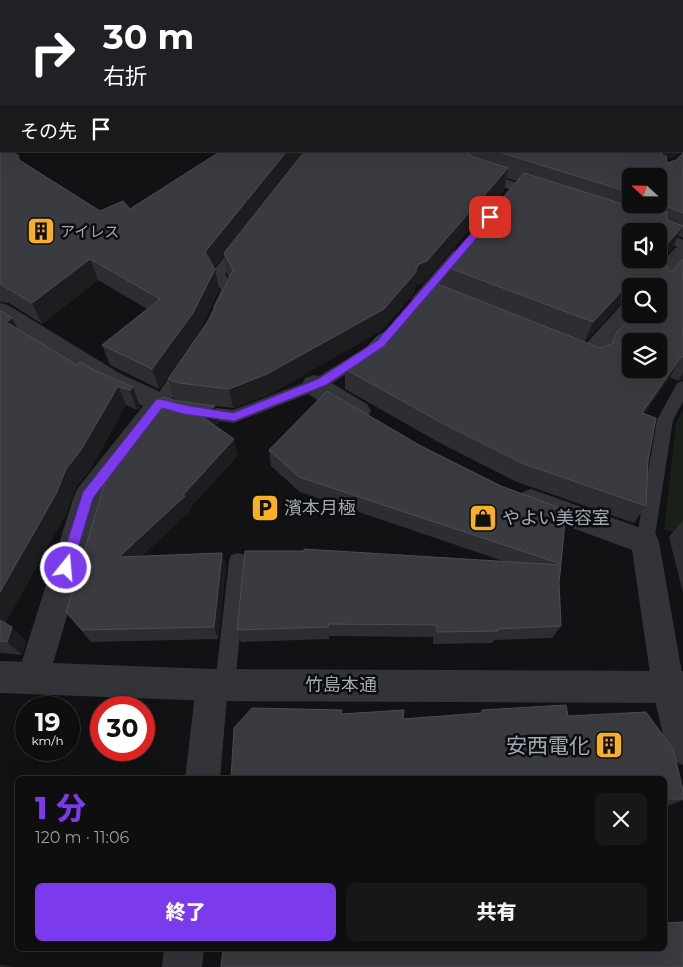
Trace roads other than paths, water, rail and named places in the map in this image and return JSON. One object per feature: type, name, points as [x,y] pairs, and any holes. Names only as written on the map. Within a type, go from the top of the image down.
[{"type":"street","points":[[660,278],[683,253]]},
{"type":"street","points":[[0,311],[112,381],[160,403],[88,496],[33,677]]},
{"type":"street","points":[[546,339],[592,357],[596,347],[622,319]]},
{"type":"street","points":[[314,385],[379,423]]},
{"type":"street","points":[[506,492],[645,542],[676,687],[683,748]]},
{"type":"street","name":"竹島本通","points":[[0,677],[218,685],[676,687]]},
{"type":"street","points":[[203,776],[218,685]]},
{"type":"street","points":[[182,967],[184,951]]},
{"type":"lane","points":[[471,172],[542,196]]},
{"type":"lane","points":[[502,202],[515,188]]},
{"type":"lane","points":[[627,213],[619,220],[627,223]]},
{"type":"lane","points":[[213,321],[228,290],[218,274],[250,233]]},
{"type":"lane","points":[[667,238],[683,245]]},
{"type":"lane","points":[[406,314],[435,294],[471,239]]},
{"type":"lane","points":[[193,355],[160,403],[184,410],[234,417],[322,382],[381,344]]},
{"type":"lane","points":[[645,542],[665,420],[683,387]]},
{"type":"lane","points":[[218,685],[238,561]]},
{"type":"place","name":"アイレス","points":[[41,231]]},
{"type":"place","name":"濱本月極","points":[[265,508]]},
{"type":"place","name":"やよい美容室","points":[[483,518]]},
{"type":"place","name":"安西電化","points":[[609,745]]}]
